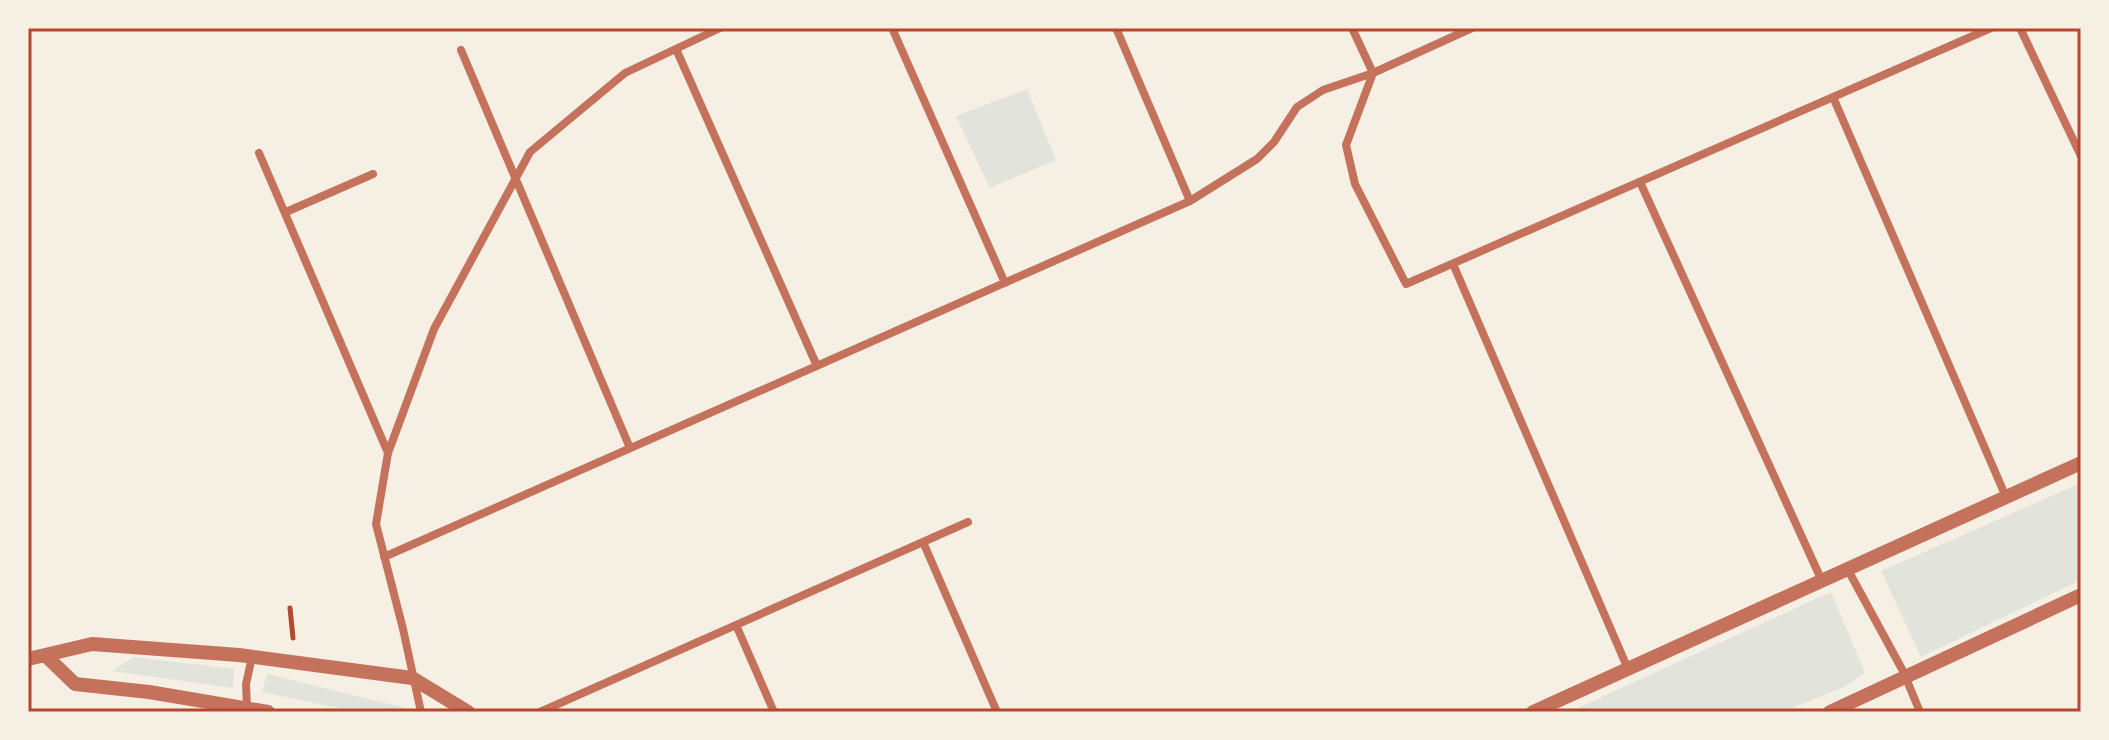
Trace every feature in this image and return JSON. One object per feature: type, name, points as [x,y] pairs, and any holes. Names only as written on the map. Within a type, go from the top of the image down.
[{"type":"street","points":[[421,712],[376,524],[388,453],[434,329],[530,152],[625,73],[720,28]]},
{"type":"street","points":[[892,28],[1005,283]]},
{"type":"street","points":[[1116,28],[1190,201]]},
{"type":"street","points":[[1352,28],[1373,73],[1346,145],[1355,184],[1406,284],[1991,28]]},
{"type":"street","points":[[384,557],[1190,201],[1257,159],[1274,142],[1297,107],[1323,90],[1373,73],[1472,28]]},
{"type":"street","points":[[2020,28],[2081,156]]},
{"type":"street","points":[[676,49],[817,366]]},
{"type":"street","points":[[461,50],[630,448]]},
{"type":"street","points":[[1833,97],[2006,497]]},
{"type":"street","points":[[259,153],[388,453]]},
{"type":"street","points":[[286,212],[373,174]]},
{"type":"street","points":[[1640,182],[1822,581]]},
{"type":"street","points":[[1453,264],[1629,670]]},
{"type":"street","points":[[1533,712],[2081,463]]},
{"type":"street","points":[[540,712],[968,522]]},
{"type":"street","points":[[923,542],[997,712]]},
{"type":"street","points":[[1848,570],[1906,677],[1920,712]]},
{"type":"street","points":[[1830,712],[2081,595]]},
{"type":"street","points":[[736,625],[774,712]]},
{"type":"street","points":[[28,659],[92,644],[252,657],[412,678],[468,712]]},
{"type":"street","points":[[46,656],[75,684],[149,692],[268,712]]},
{"type":"street","points":[[247,708],[246,684],[252,657]]},
{"type":"shaded area","points":[[1027,89],[1056,160],[990,188],[956,116]]},
{"type":"shaded area","points":[[2081,483],[2081,580],[1921,657],[1881,571]]},
{"type":"shaded area","points":[[1831,592],[1865,673],[1846,686],[1783,712],[1569,712]]},
{"type":"shaded area","points":[[134,657],[234,669],[233,688],[112,671]]},
{"type":"shaded area","points":[[267,674],[406,708],[407,712],[357,712],[262,692]]}]
